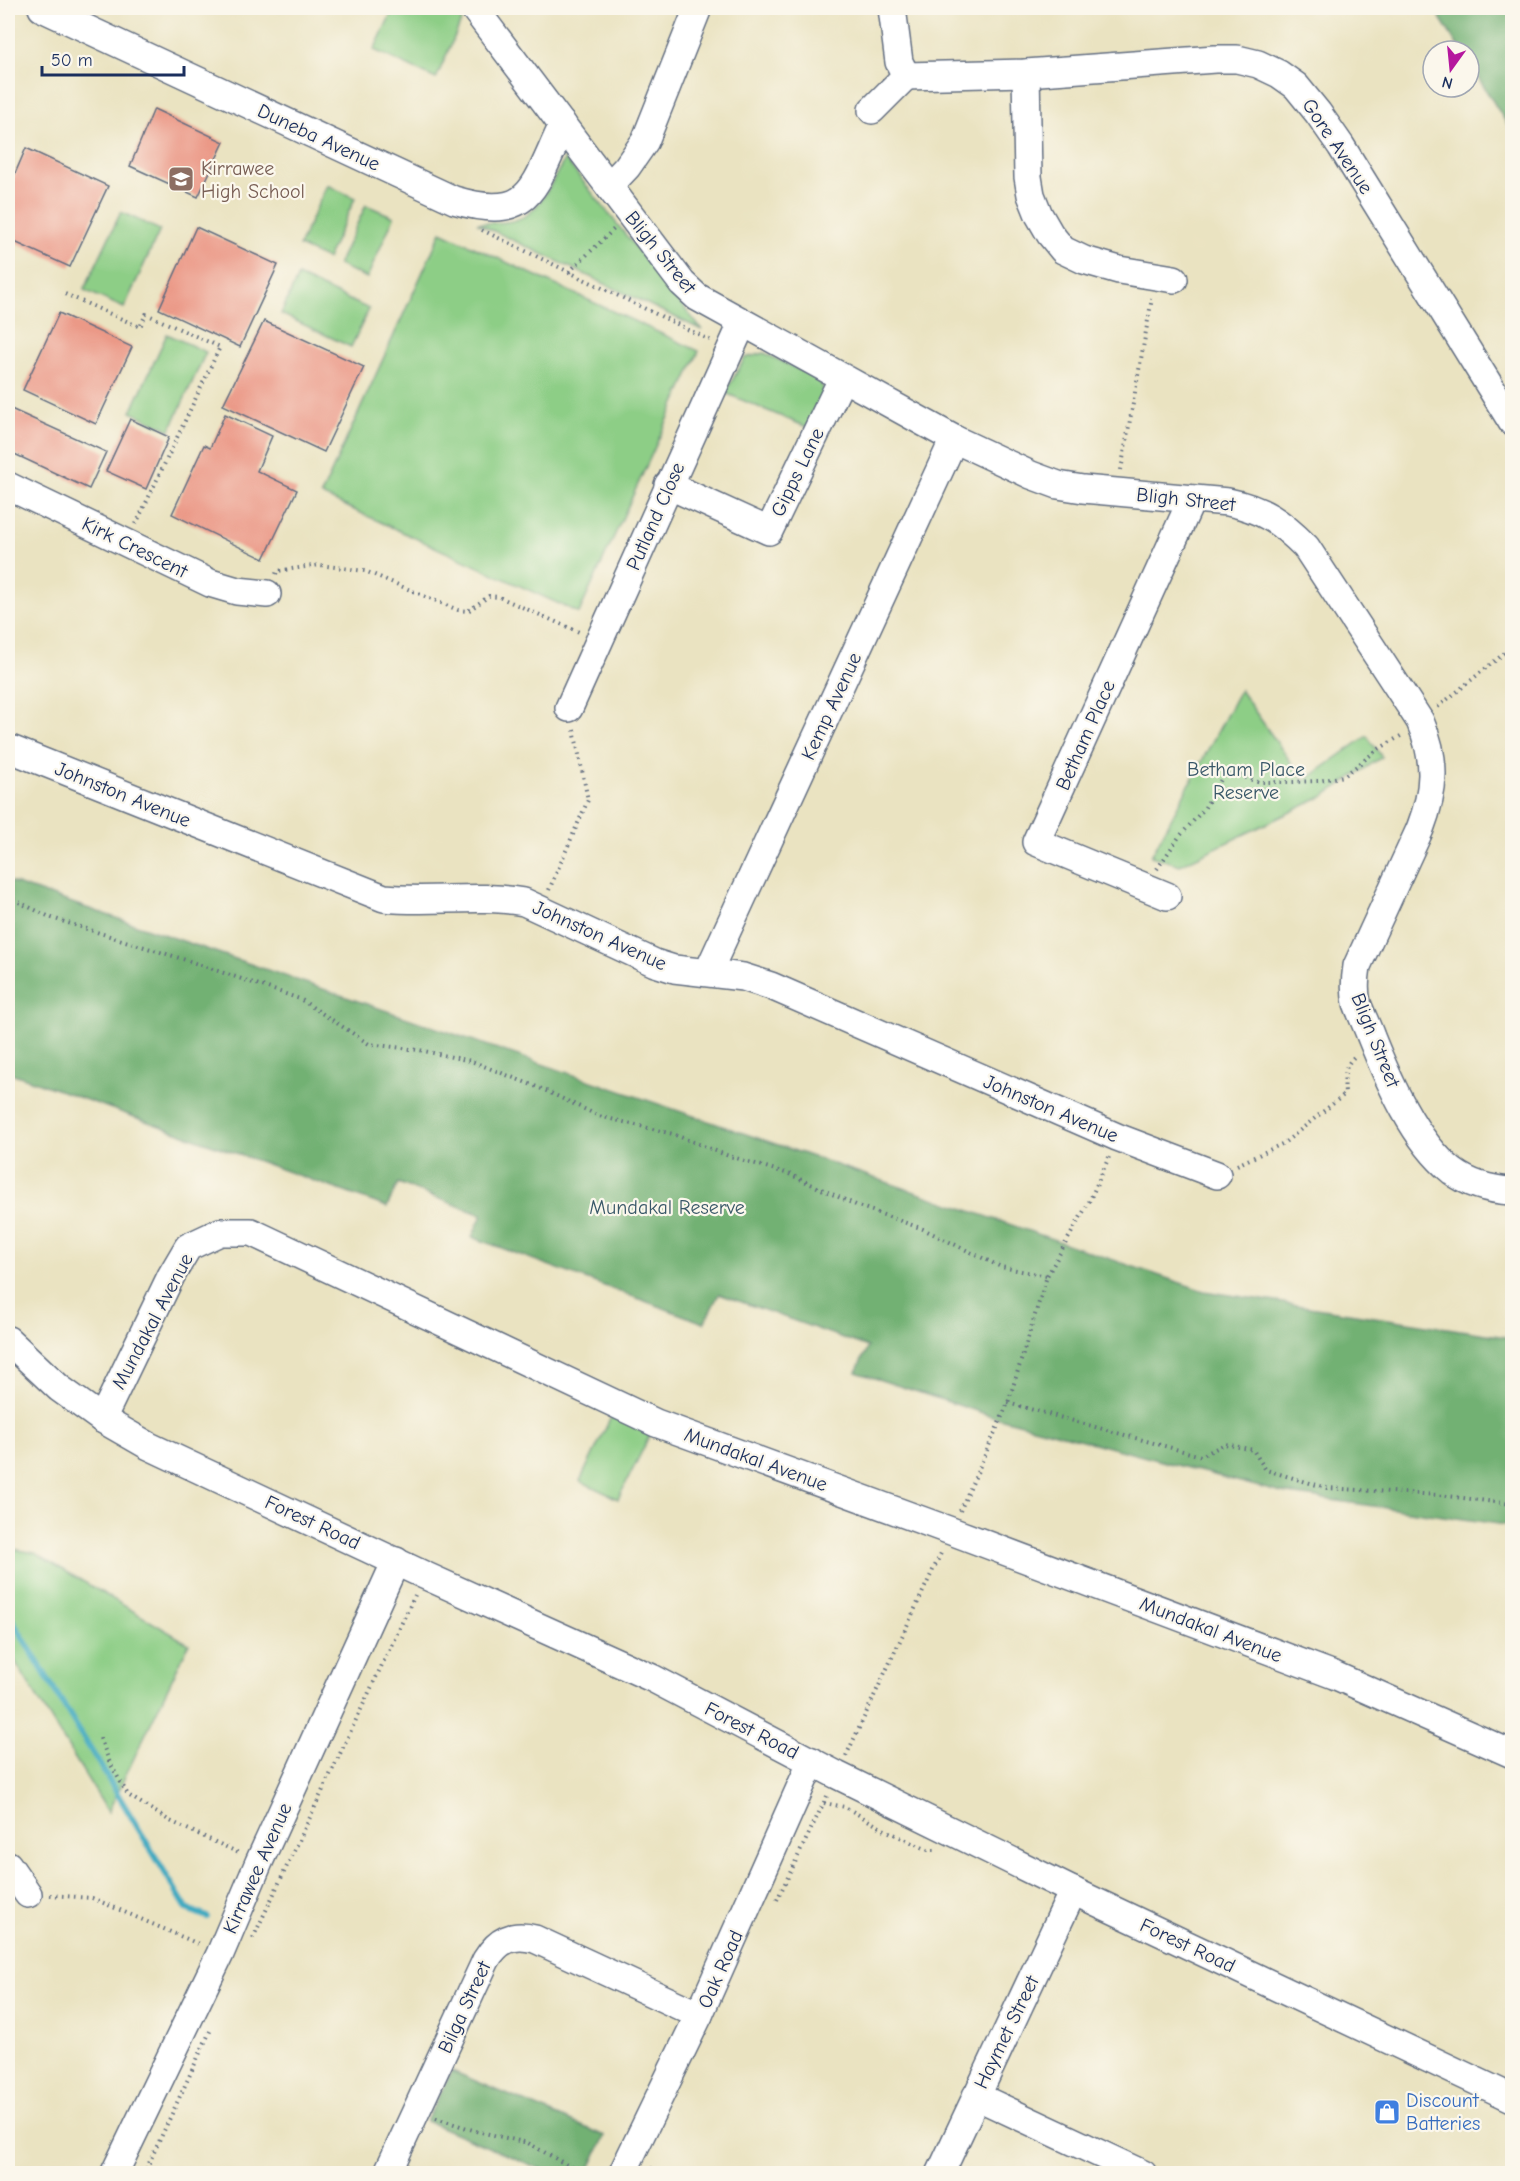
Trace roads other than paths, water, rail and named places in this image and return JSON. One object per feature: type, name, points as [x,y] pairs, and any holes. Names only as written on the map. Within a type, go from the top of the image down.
[{"type":"street","name":"Duneba Avenue","points":[[42,8],[443,195],[479,207],[499,208],[514,204],[527,196],[563,125]]},
{"type":"street","points":[[609,186],[627,167],[645,141],[698,8]]},
{"type":"street","points":[[872,110],[906,76],[899,62],[892,8]]},
{"type":"street","name":"Bligh Street","points":[[482,10],[563,125],[682,283],[697,297],[954,440],[1031,475],[1058,485],[1250,506],[1271,517],[1306,547],[1420,721],[1428,738],[1432,763],[1433,783],[1428,808],[1360,958],[1354,984],[1357,1003],[1384,1068],[1416,1130],[1452,1171],[1471,1183],[1512,1191]]},
{"type":"street","name":"Gore Avenue","points":[[906,76],[1026,73],[1215,58],[1237,59],[1258,64],[1279,74],[1296,86],[1341,146],[1512,422]]},
{"type":"street","points":[[1026,73],[1028,177],[1031,195],[1050,234],[1063,250],[1084,260],[1119,270],[1165,278]]},
{"type":"street","name":"Putland Close","points":[[569,708],[742,324]]},
{"type":"street","name":"Gipps Lane","points":[[668,485],[769,531],[842,379]]},
{"type":"street","name":"Kemp Avenue","points":[[708,972],[954,440]]},
{"type":"street","name":"Kirk Crescent","points":[[8,486],[210,583],[237,591],[267,594]]},
{"type":"street","name":"Betham Place","points":[[1156,892],[1036,842],[1192,500]]},
{"type":"street","name":"Johnston Avenue","points":[[8,748],[384,898],[409,901],[507,898],[542,908],[655,963],[674,969],[743,977],[771,986],[1117,1137],[1217,1175]]},
{"type":"street","name":"Mundakal Avenue","points":[[102,1419],[171,1276],[188,1247],[220,1232],[251,1232],[656,1423],[1334,1675],[1512,1755]]},
{"type":"street","name":"Forest Road","points":[[8,1340],[59,1388],[102,1419],[150,1446],[424,1575],[652,1678],[837,1774],[1073,1891],[1512,2098]]},
{"type":"street","name":"Kirrawee Avenue","points":[[114,2174],[220,1954],[396,1561]]},
{"type":"street","name":"Oak Road","points":[[622,2174],[699,2015],[812,1761]]},
{"type":"street","points":[[8,1865],[28,1894]]},
{"type":"street","name":"Haymet Street","points":[[940,2174],[1073,1891]]},
{"type":"street","name":"Bilga Street","points":[[387,2174],[491,1950],[506,1938],[525,1936],[535,1939],[699,2015]]},
{"type":"street","points":[[976,2096],[1143,2174]]},
{"type":"waterway","points":[[8,1613],[187,1909],[207,1917]]},
{"type":"place","name":"Kirrawee High School","points":[[181,179]]},
{"type":"place","name":"Discount Batteries","points":[[1387,2112]]},
{"type":"park label","name":"Betham Place Reserve","points":[[1246,780]]},
{"type":"park label","name":"Mundakal Reserve","points":[[667,1207]]}]
